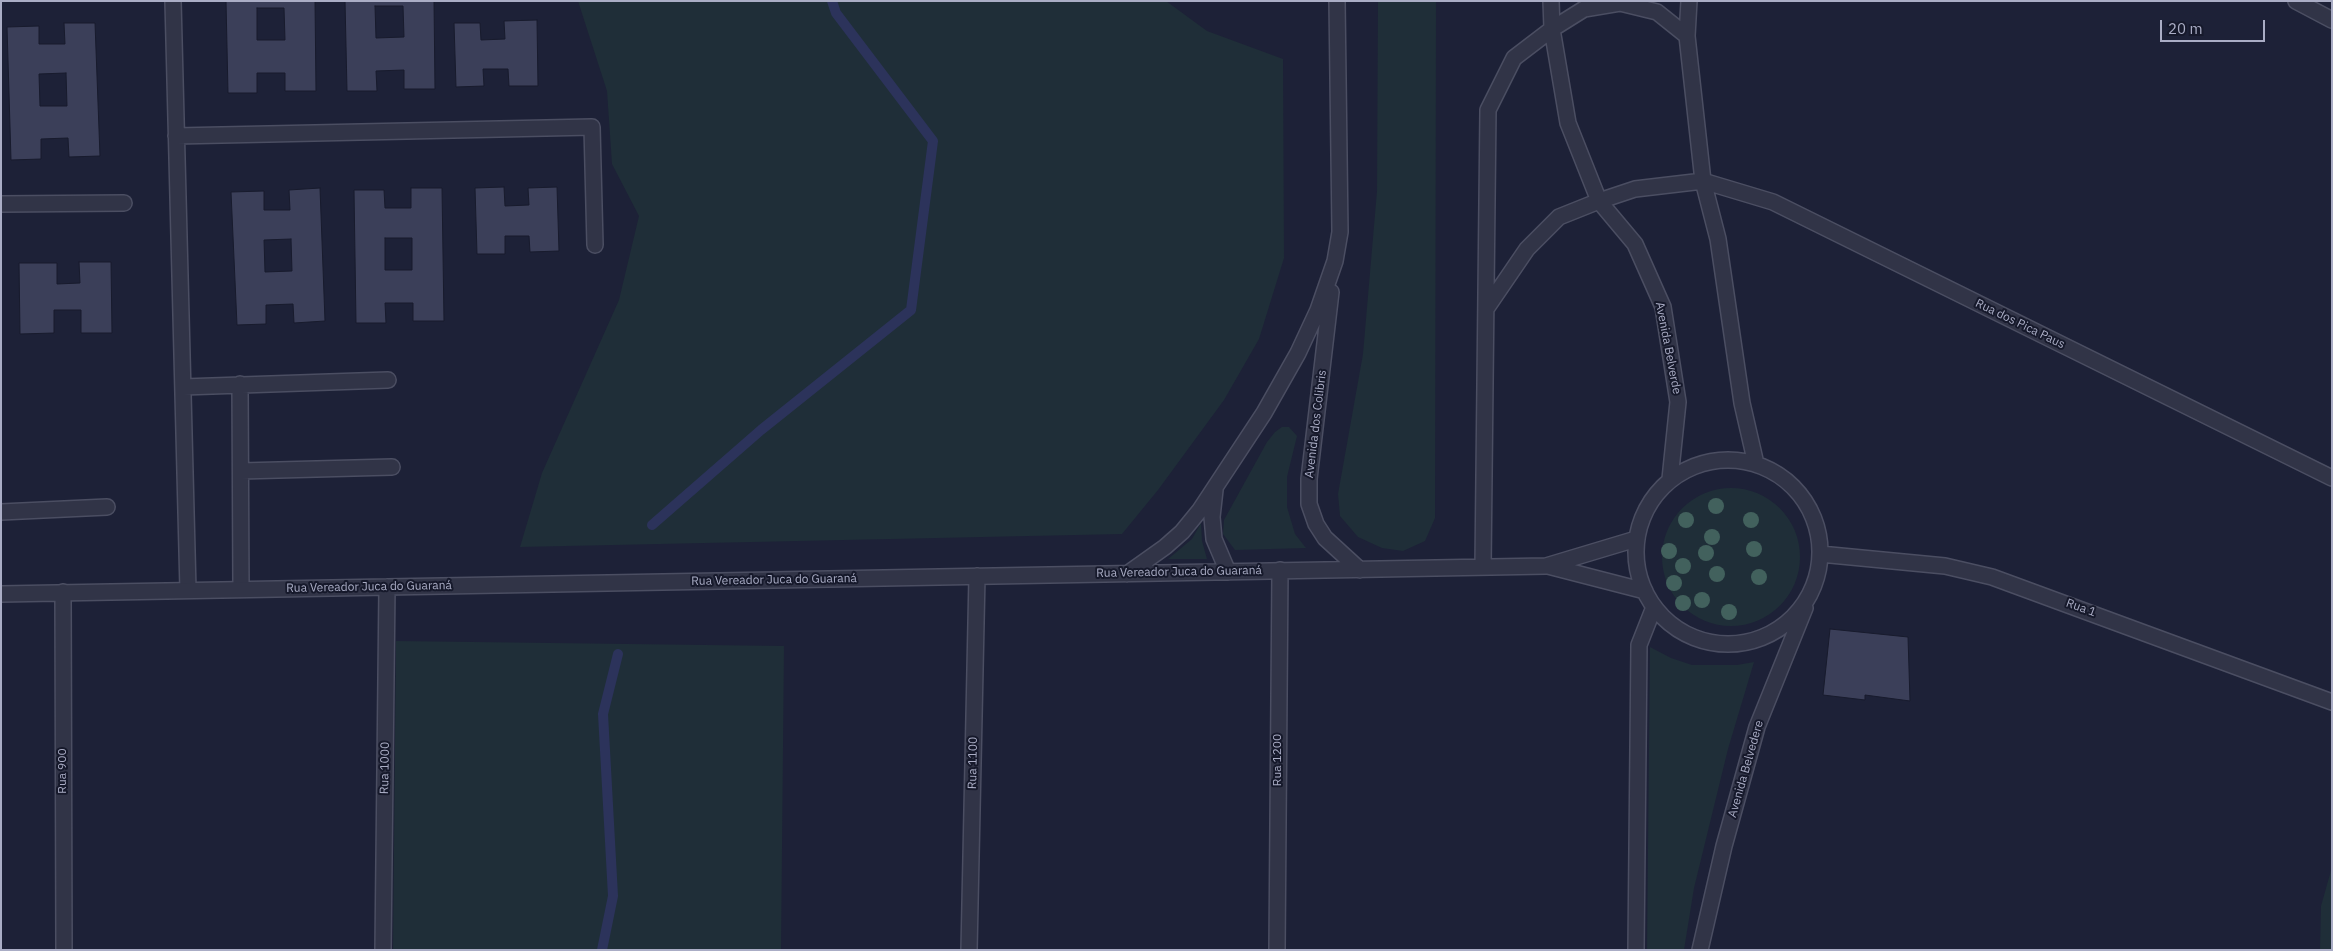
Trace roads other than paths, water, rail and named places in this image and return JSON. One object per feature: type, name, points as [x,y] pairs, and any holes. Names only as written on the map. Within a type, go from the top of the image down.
[{"type":"street","points":[[173,1],[188,590]]},
{"type":"street","name":"Avenida dos Colibris","points":[[1337,1],[1340,232],[1309,478],[1309,504],[1316,524],[1326,538],[1360,570]]},
{"type":"street","name":"Avenida Belverde","points":[[1551,1],[1552,28],[1568,123],[1599,201],[1636,244],[1663,307],[1678,402],[1670,479]]},
{"type":"street","points":[[1689,1],[1687,36],[1703,181],[1718,239],[1742,403],[1756,464],[1727,460],[1696,465],[1670,479],[1654,496],[1642,516],[1636,539],[1638,574],[1654,607],[1676,628],[1705,640],[1736,644],[1766,636],[1792,618],[1810,594]]},
{"type":"street","points":[[2296,1],[2332,20]]},
{"type":"street","points":[[1483,567],[1488,110],[1514,58],[1552,28],[1584,9],[1620,3],[1658,12],[1687,36]]},
{"type":"street","points":[[176,136],[592,127],[595,245]]},
{"type":"street","points":[[1486,309],[1527,249],[1559,217],[1635,189],[1703,181]]},
{"type":"street","name":"Rua dos Pica Paus","points":[[1703,181],[1773,202],[2332,478]]},
{"type":"street","points":[[1,204],[124,203]]},
{"type":"street","name":"Avenida dos Colibris","points":[[1127,574],[1165,547],[1182,532],[1216,486],[1264,412],[1298,353],[1318,310],[1335,261]]},
{"type":"street","points":[[183,387],[388,380]]},
{"type":"street","points":[[240,384],[242,589]]},
{"type":"street","name":"Avenida Belvedere","points":[[1700,950],[1724,846],[1757,728],[1818,574],[1820,554],[1816,525],[1803,499],[1782,478],[1756,464]]},
{"type":"street","points":[[241,471],[392,467]]},
{"type":"street","name":"Avenida dos Colibris","points":[[1216,486],[1212,517],[1214,539],[1228,572]]},
{"type":"street","points":[[1,512],[107,507]]},
{"type":"street","name":"Rua Vereador Juca do Guaraná","points":[[1546,566],[1636,539]]},
{"type":"street","name":"Rua 1","points":[[1820,554],[1945,566],[1992,577],[2332,702]]},
{"type":"street","name":"Rua Vereador Juca do Guaraná","points":[[1,594],[1546,566],[1645,591]]},
{"type":"street","name":"Rua 1200","points":[[1277,950],[1280,570]]},
{"type":"street","name":"Rua 1100","points":[[969,950],[977,576]]},
{"type":"street","name":"Rua 1000","points":[[383,950],[387,587]]},
{"type":"street","name":"Rua 900","points":[[62,592],[64,950]]},
{"type":"street","points":[[1636,950],[1639,645],[1654,607]]},
{"type":"waterway","points":[[652,525],[761,430],[911,310],[933,141],[836,13],[832,1]]},
{"type":"waterway","points":[[602,950],[613,896],[603,714],[618,654]]}]
